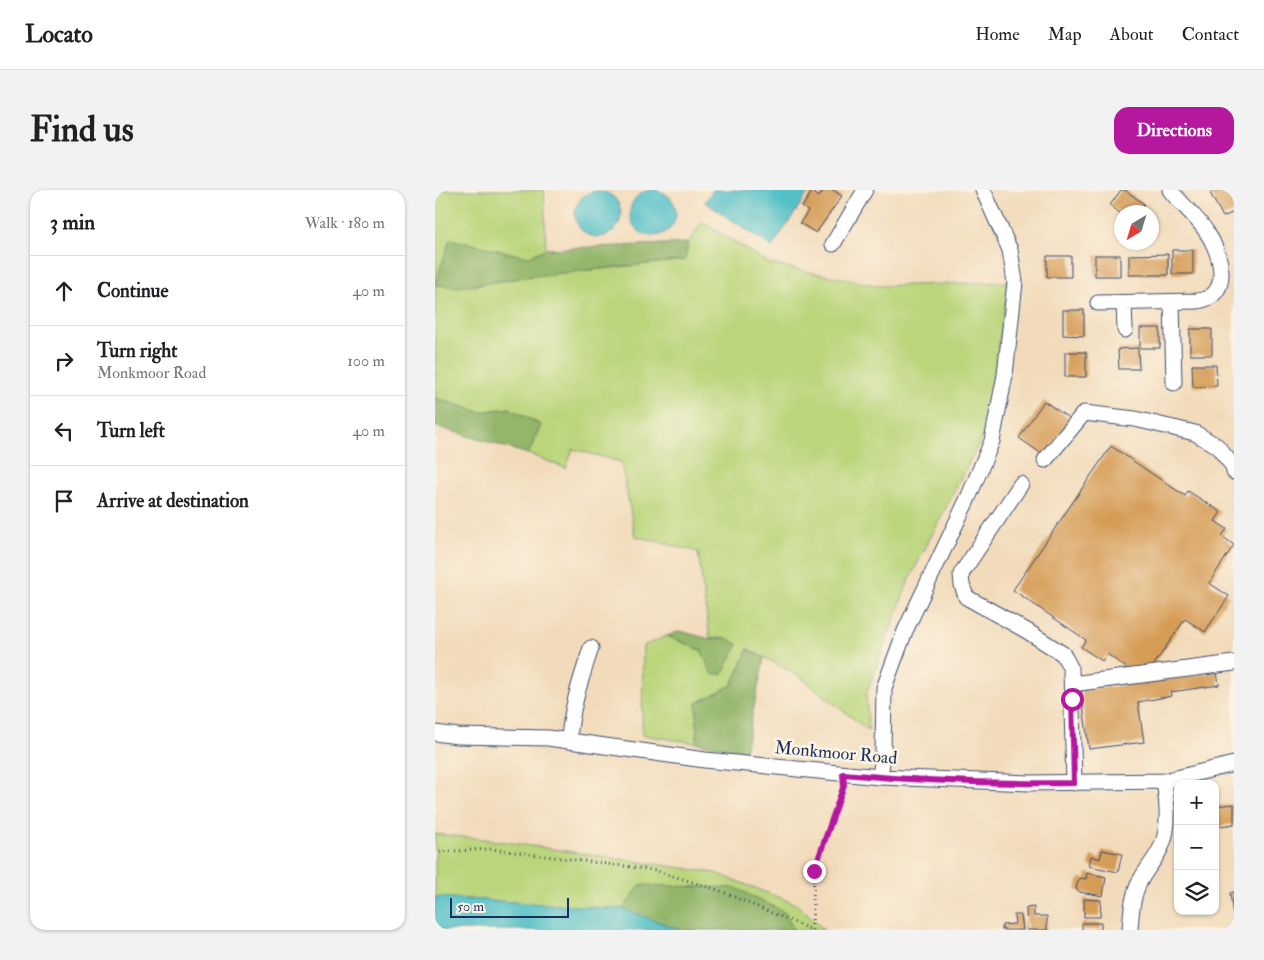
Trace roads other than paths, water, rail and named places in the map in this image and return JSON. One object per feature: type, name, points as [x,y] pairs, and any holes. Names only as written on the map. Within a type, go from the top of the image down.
[{"type":"street","points":[[833,244],[865,190]]},
{"type":"street","points":[[881,777],[884,688],[905,631],[969,496],[992,441],[1003,384],[1015,282],[1010,250],[983,190]]},
{"type":"street","points":[[1097,303],[1197,302],[1206,300],[1218,302],[1221,283],[1217,252],[1207,232],[1170,190]]},
{"type":"street","points":[[1172,302],[1174,383]]},
{"type":"street","points":[[1124,303],[1125,330]]},
{"type":"street","points":[[1045,460],[1084,413],[1135,419],[1195,433],[1217,446],[1233,466],[1234,472]]},
{"type":"street","points":[[1021,484],[961,574],[962,585],[965,597],[1063,654],[1071,669],[1074,783]]},
{"type":"street","points":[[569,740],[570,721],[577,691],[591,648]]},
{"type":"street","points":[[1072,684],[1234,663]]},
{"type":"street","name":"Monkmoor Road","points":[[435,733],[458,736],[569,740],[705,760],[843,774],[1030,784],[1164,781],[1234,764]]},
{"type":"street","points":[[1130,930],[1134,898],[1139,882],[1163,845],[1167,822],[1164,781]]},
{"type":"water","points":[[658,190],[670,196],[675,204],[675,222],[670,230],[662,235],[648,236],[636,230],[631,222],[630,208],[636,196],[644,191]]},
{"type":"water","points":[[713,190],[810,190],[772,247],[705,202]]},
{"type":"water","points":[[603,191],[615,197],[620,205],[620,223],[615,231],[607,236],[593,237],[581,231],[576,223],[575,209],[581,197],[589,192]]},
{"type":"water","points":[[435,897],[623,909],[681,930],[435,930]]}]
